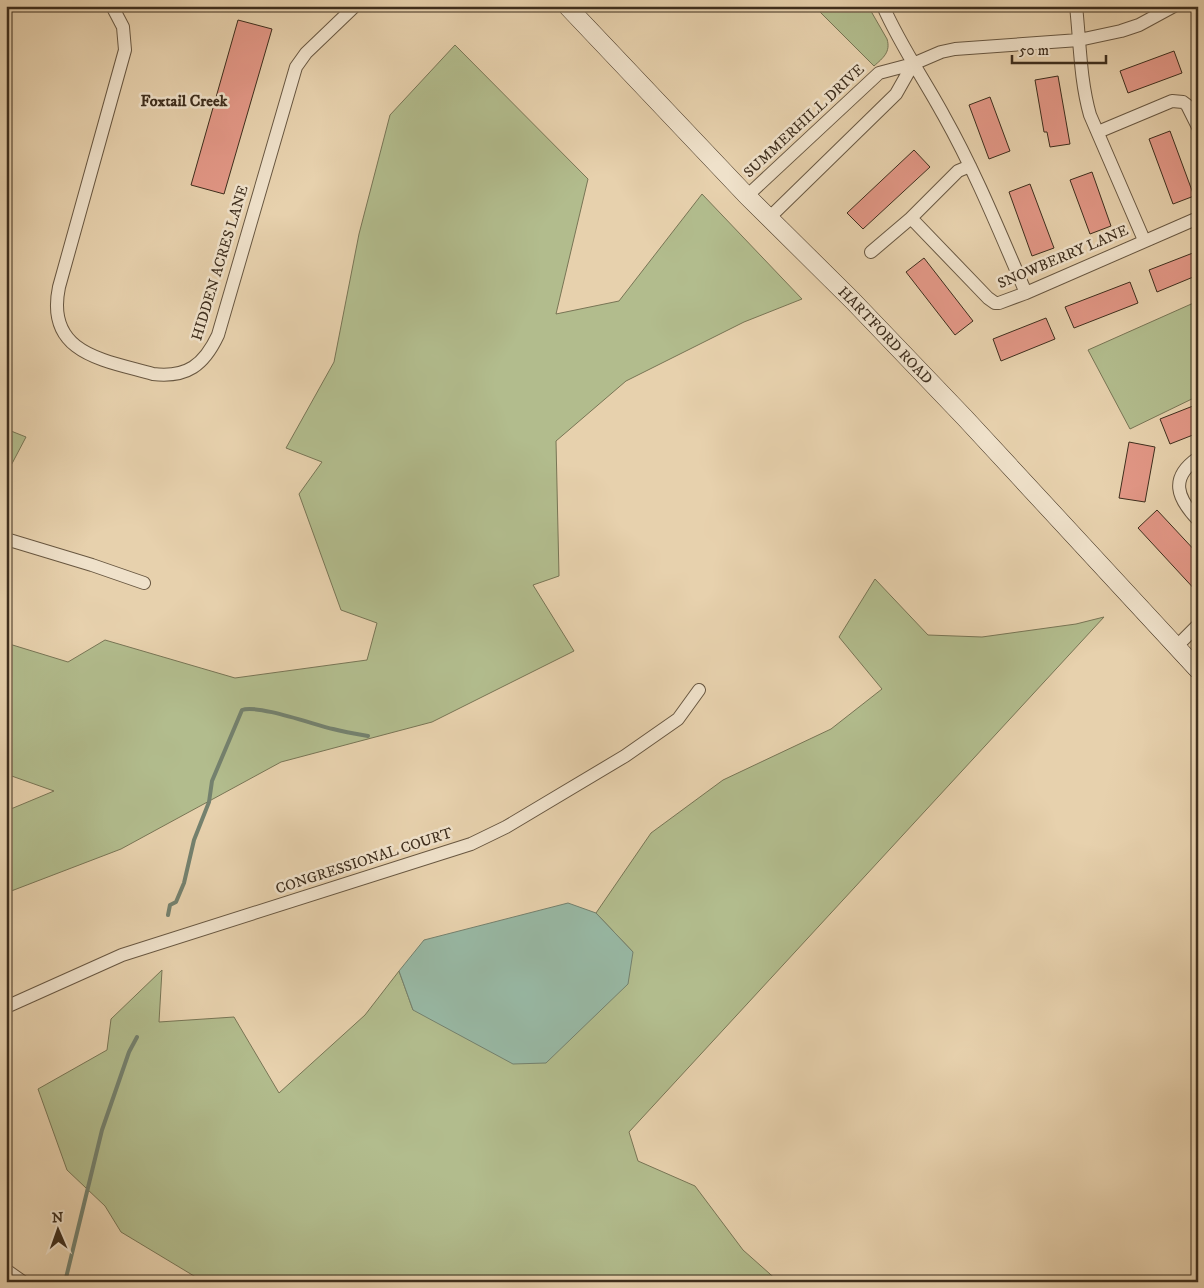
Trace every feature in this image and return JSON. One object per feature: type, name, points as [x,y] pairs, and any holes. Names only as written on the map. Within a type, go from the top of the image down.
[{"type":"main road","name":"HARTFORD ROAD","points":[[567,6],[747,196],[853,301],[965,418],[1198,670]]},
{"type":"street","name":"HIDDEN ACRES LANE","points":[[112,6],[123,27],[125,50],[59,287],[56,300],[57,312],[59,323],[66,336],[80,350],[92,356],[152,374],[163,375],[185,372],[204,359],[211,350],[218,335],[296,67],[306,53],[355,6]]},
{"type":"street","points":[[883,6],[895,33],[944,116],[970,166],[1026,293]]},
{"type":"street","points":[[1076,6],[1086,100],[1090,115],[1144,240]]},
{"type":"street","name":"SUMMERHILL DRIVE","points":[[747,196],[879,73],[913,64],[941,52],[962,48],[1079,40],[1130,28],[1158,16],[1174,6]]},
{"type":"street","points":[[769,218],[896,94],[913,64]]},
{"type":"street","points":[[1098,132],[1172,101],[1188,105],[1198,127]]},
{"type":"street","points":[[871,252],[911,218],[958,171],[970,166]]},
{"type":"street","name":"SNOWBERRY LANE","points":[[911,218],[991,301],[999,303],[1198,218]]},
{"type":"street","points":[[1198,458],[1187,465],[1178,485],[1181,498],[1187,509],[1198,520]]},
{"type":"street","points":[[6,539],[144,583]]},
{"type":"street","points":[[1176,647],[1198,626]]},
{"type":"street","name":"CONGRESSIONAL COURT","points":[[6,1007],[122,955],[471,844],[506,827],[625,756],[678,719],[699,690]]},
{"type":"street","points":[[6,1270],[23,1282]]},
{"type":"shaded area","points":[[814,6],[868,6],[887,39],[887,51],[874,66]]},
{"type":"shaded area","points":[[455,45],[588,179],[556,314],[619,301],[702,194],[802,299],[744,322],[626,381],[556,441],[559,576],[533,585],[574,651],[432,722],[281,762],[121,849],[6,893],[6,811],[54,791],[6,774],[6,643],[68,662],[105,640],[235,678],[367,660],[377,623],[341,610],[299,494],[322,462],[286,448],[334,362],[359,234],[390,115]]},
{"type":"shaded area","points":[[1198,301],[1198,396],[1130,429],[1088,350]]},
{"type":"shaded area","points":[[6,429],[26,437],[6,475]]},
{"type":"shaded area","points":[[875,579],[928,635],[982,637],[1076,624],[1104,617],[629,1132],[638,1161],[695,1186],[743,1250],[779,1282],[204,1282],[121,1232],[105,1206],[67,1170],[38,1089],[107,1050],[111,1019],[162,970],[159,1022],[234,1017],[279,1093],[365,1015],[399,971],[413,1010],[633,952],[596,913],[651,833],[723,780],[831,729],[882,689],[839,637]]},
{"type":"shaded area","points":[[568,903],[596,913],[633,952],[628,984],[546,1063],[513,1064],[413,1010],[399,971],[424,940]]},
{"type":"building","points":[[238,20],[272,29],[224,194],[191,185]]},
{"type":"building","points":[[1174,51],[1182,73],[1128,93],[1120,71]]},
{"type":"building","points":[[1058,76],[1070,144],[1050,147],[1047,132],[1044,132],[1035,80]]},
{"type":"building","points":[[990,97],[1010,151],[989,159],[969,105]]},
{"type":"building","points":[[1170,131],[1194,196],[1173,204],[1149,139]]},
{"type":"building","points":[[914,150],[930,167],[863,229],[847,213]]},
{"type":"building","points":[[1092,172],[1111,226],[1090,234],[1070,180]]},
{"type":"building","points":[[1030,184],[1054,248],[1032,256],[1009,192]]},
{"type":"building","points":[[1198,251],[1198,275],[1157,292],[1149,270]]},
{"type":"building","points":[[924,258],[973,321],[955,335],[906,272]]},
{"type":"building","points":[[1130,282],[1138,303],[1074,328],[1065,307]]},
{"type":"building","points":[[1046,318],[1055,339],[1001,361],[993,339]]},
{"type":"building","points":[[1198,404],[1198,433],[1170,444],[1160,419]]},
{"type":"building","points":[[1129,442],[1155,447],[1145,502],[1119,498]]},
{"type":"building","points":[[1157,510],[1198,554],[1198,593],[1138,528]]},
{"type":"waterway","points":[[168,915],[170,905],[176,902],[184,883],[194,840],[209,802],[212,781],[242,710],[273,712],[337,730],[368,736]]},
{"type":"waterway","points":[[65,1282],[102,1130],[129,1052],[137,1037]]},
{"type":"district","name":"Foxtail Creek","points":[[184,101]]}]
